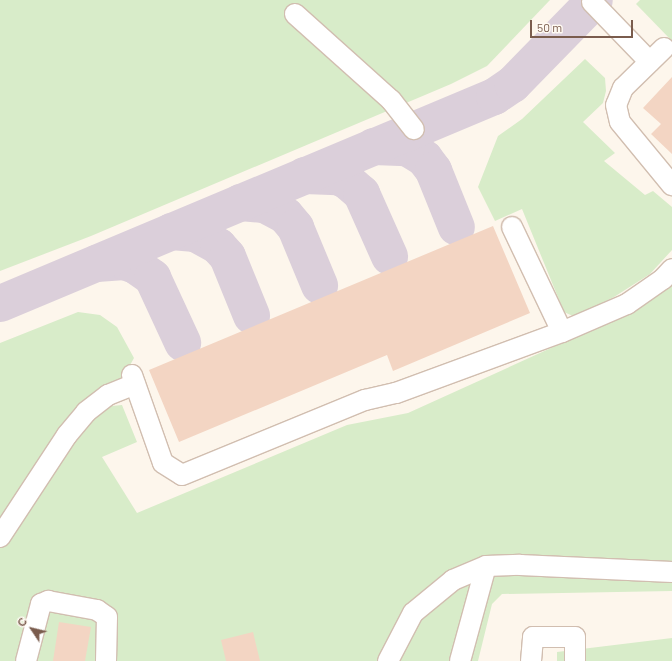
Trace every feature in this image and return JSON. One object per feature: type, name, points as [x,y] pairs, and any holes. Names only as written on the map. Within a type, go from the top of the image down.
[{"type":"lane","points":[[592,2],[650,62]]},
{"type":"lane","points":[[295,14],[391,100],[414,129]]},
{"type":"lane","points":[[664,48],[623,88],[616,105],[620,122],[672,185]]},
{"type":"lane","points":[[512,227],[562,332]]},
{"type":"lane","points":[[0,537],[67,435],[86,412],[108,395],[134,380],[163,463],[182,475],[365,400],[396,393],[562,332],[627,304],[663,279],[672,269]]},
{"type":"lane","points":[[388,661],[413,613],[453,580],[486,566],[520,565],[672,572]]},
{"type":"lane","points":[[460,661],[486,566]]},
{"type":"lane","points":[[26,661],[41,604],[48,601],[98,610],[107,617],[106,661]]},
{"type":"lane","points":[[531,661],[533,637],[575,637],[575,661]]},
{"type":"green space","points":[[0,0],[550,0],[487,66],[451,84],[91,236],[0,271]]},
{"type":"green space","points":[[640,0],[672,0],[672,41],[636,4]]},
{"type":"green space","points":[[585,59],[605,78],[606,91],[603,103],[583,122],[615,153],[604,161],[645,195],[653,191],[672,207],[672,250],[650,274],[614,297],[575,317],[564,312],[522,209],[495,221],[478,187],[498,136],[522,119]]},
{"type":"green space","points":[[672,284],[672,591],[502,594],[492,604],[478,661],[0,661],[0,343],[78,312],[100,315],[117,327],[134,358],[120,383],[81,409],[122,405],[137,442],[102,457],[137,513],[347,425],[408,413],[628,313]]},
{"type":"green space","points":[[672,638],[672,661],[557,661],[557,652]]},
{"type":"building","points":[[672,77],[672,154],[651,134],[661,124],[643,108]]},
{"type":"building","points":[[493,226],[530,313],[393,371],[387,355],[179,442],[149,370]]},
{"type":"building","points":[[59,622],[91,627],[85,661],[53,661]]},
{"type":"building","points":[[253,632],[260,661],[226,661],[221,640]]},
{"type":"taxiway","points":[[0,303],[494,96],[512,84],[594,0]]},
{"type":"taxiway","points":[[373,146],[406,147],[424,158],[433,170],[456,227]]},
{"type":"taxiway","points":[[304,175],[337,176],[346,180],[361,193],[389,256]]},
{"type":"taxiway","points":[[240,202],[264,204],[285,215],[295,227],[319,285]]},
{"type":"taxiway","points":[[171,231],[195,233],[218,246],[227,256],[251,315]]},
{"type":"taxiway","points":[[96,263],[124,261],[135,265],[152,277],[182,342]]}]
